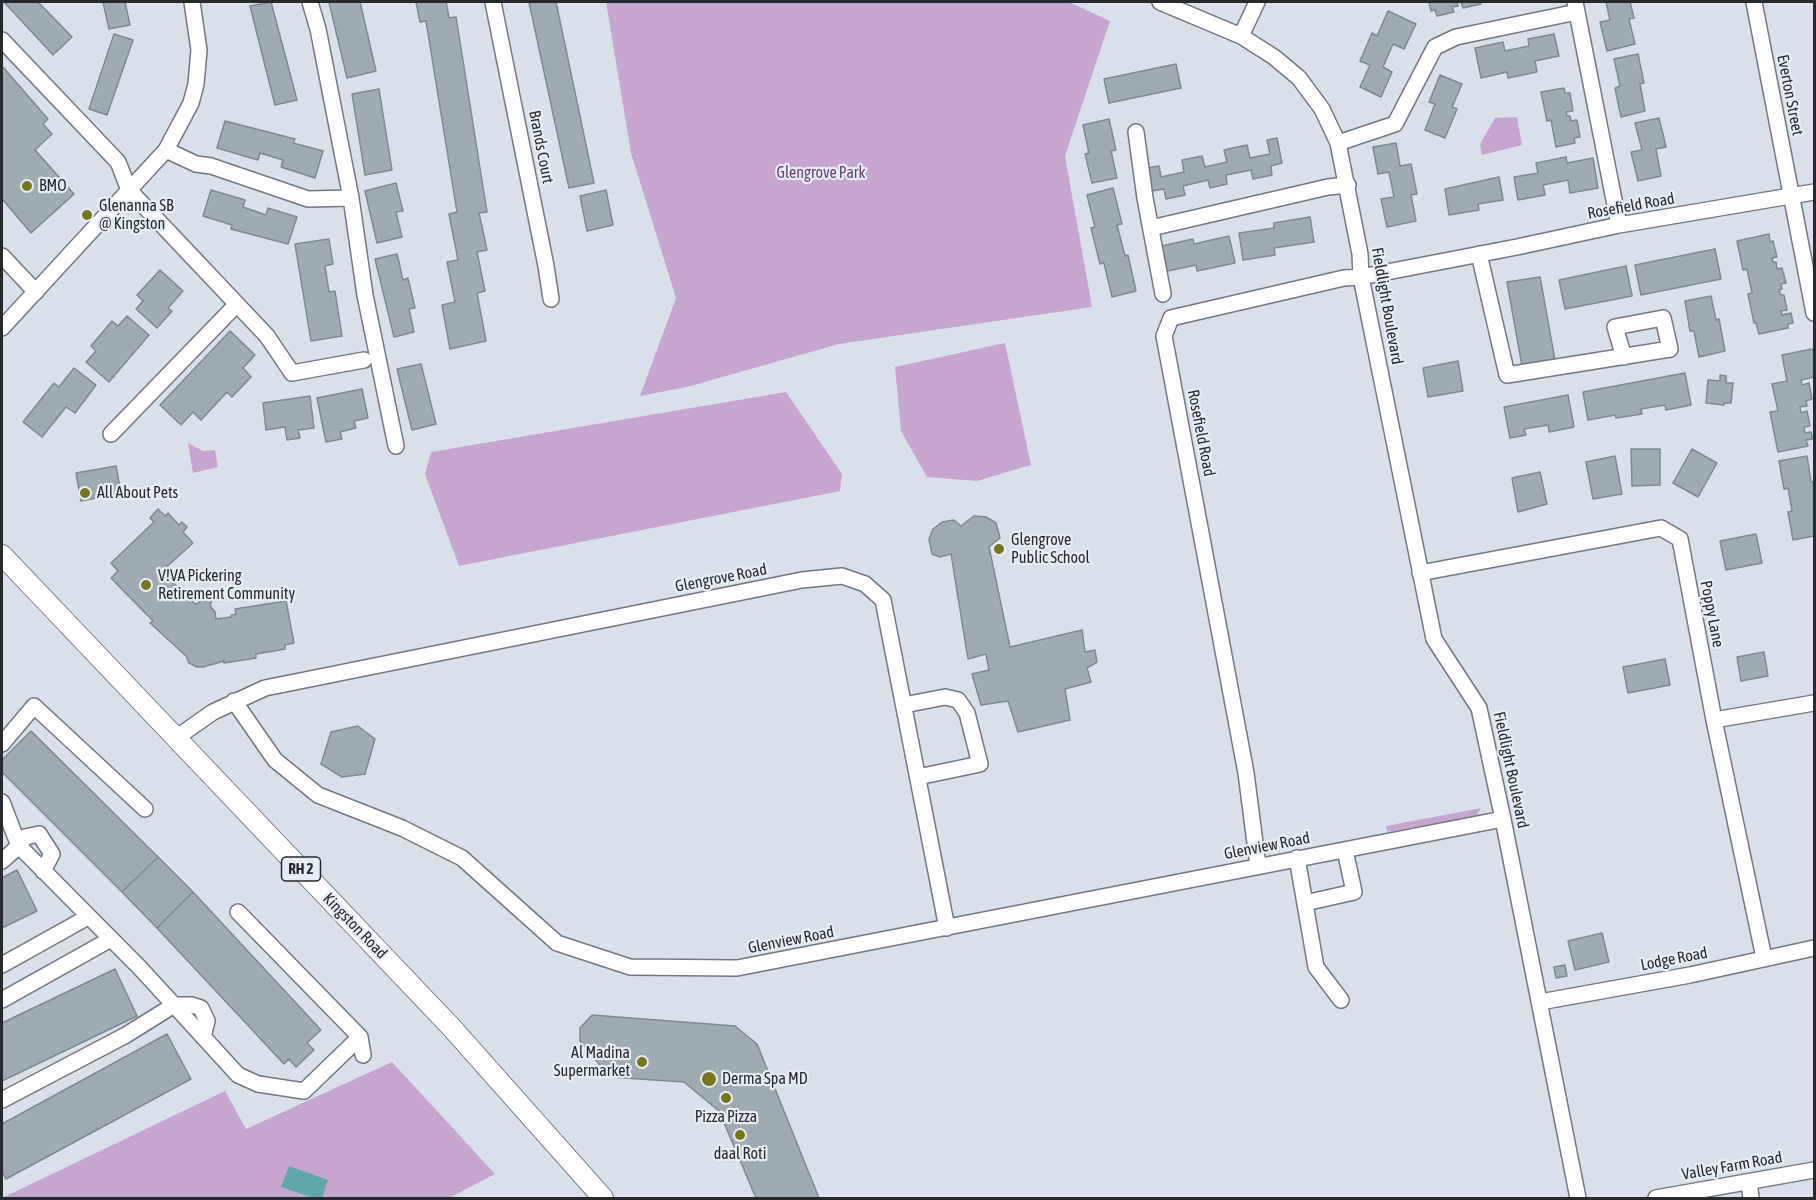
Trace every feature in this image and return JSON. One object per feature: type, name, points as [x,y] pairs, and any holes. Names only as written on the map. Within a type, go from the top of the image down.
[{"type":"main road","name":"Kingston Road","points":[[2,555],[452,1028],[603,1198]]},
{"type":"main road","points":[[587,1181],[597,1198]]},
{"type":"street","points":[[2,328],[166,150],[191,103],[196,84],[199,50],[192,2]]},
{"type":"street","points":[[309,2],[318,29],[351,198],[365,294],[396,446]]},
{"type":"street","name":"Brands Court","points":[[493,2],[551,299]]},
{"type":"street","name":"Fieldlight Boulevard","points":[[1160,2],[1241,36],[1274,57],[1299,78],[1322,109],[1338,143],[1360,254],[1361,277],[1434,639],[1479,708],[1578,1198]]},
{"type":"street","points":[[1241,36],[1257,2]]},
{"type":"street","name":"Everton Street","points":[[1754,2],[1791,196]]},
{"type":"street","points":[[1338,143],[1395,124],[1435,46],[1456,37],[1576,7],[1619,225]]},
{"type":"street","points":[[2,40],[118,162],[129,190],[267,336],[292,373],[364,360]]},
{"type":"street","points":[[1136,132],[1145,198],[1163,294]]},
{"type":"street","points":[[166,150],[196,164],[212,166],[308,199],[351,198]]},
{"type":"street","points":[[1151,228],[1328,187],[1348,185]]},
{"type":"street","name":"Rosefield Road","points":[[1258,866],[1246,773],[1164,336],[1171,318],[1344,278],[1361,277],[1619,225],[1815,192]]},
{"type":"street","points":[[1791,196],[1815,313]]},
{"type":"street","points":[[1479,254],[1507,375],[1624,357]]},
{"type":"street","points":[[2,256],[36,292]]},
{"type":"street","points":[[111,434],[237,304]]},
{"type":"street","name":"Poppy Lane","points":[[1420,573],[1661,528],[1680,539],[1714,720],[1764,958]]},
{"type":"street","name":"Glengrove Road","points":[[234,701],[265,688],[802,580],[842,576],[865,584],[883,600],[947,928]]},
{"type":"street","points":[[904,705],[945,697],[958,700],[967,713],[980,764],[918,777]]},
{"type":"street","points":[[176,738],[208,715],[234,701]]},
{"type":"street","name":"Glenview Road","points":[[234,701],[275,760],[318,795],[402,828],[462,858],[557,943],[630,968],[737,968],[1503,819]]},
{"type":"street","points":[[1714,720],[1815,703]]},
{"type":"street","points":[[2,744],[34,706],[146,809]]},
{"type":"street","points":[[2,802],[19,846],[174,1005]]},
{"type":"street","points":[[2,861],[19,846],[25,837],[39,834],[52,854],[43,871]]},
{"type":"street","points":[[1305,903],[1353,892],[1345,850]]},
{"type":"street","points":[[1297,858],[1316,967],[1341,1000]]},
{"type":"street","points":[[238,912],[360,1037],[363,1054]]},
{"type":"street","points":[[2,965],[88,916]]},
{"type":"street","points":[[2,1000],[111,939]]},
{"type":"street","name":"Lodge Road","points":[[1540,1002],[1690,975],[1815,948]]},
{"type":"street","points":[[2,1100],[126,1035],[174,1005],[192,1005],[201,1008],[207,1021],[203,1036],[238,1075],[258,1084],[304,1091],[360,1037]]},
{"type":"street","name":"Valley Farm Road","points":[[1656,1198],[1815,1170]]},
{"type":"street","points":[[1749,1182],[1751,1198]]},
{"type":"green space","name":"Glengrove Park","points":[[606,2],[1069,2],[1110,21],[1065,156],[1092,307],[839,344],[687,387],[640,396],[676,298],[631,153]]},
{"type":"green space","points":[[1517,117],[1522,145],[1482,155],[1480,144],[1495,118]]},
{"type":"green space","points":[[1005,343],[1031,465],[977,481],[927,477],[901,431],[895,367]]},
{"type":"green space","points":[[786,392],[842,474],[840,491],[459,566],[425,474],[431,452]]},
{"type":"green space","points":[[188,443],[203,451],[215,450],[218,467],[193,473]]},
{"type":"green space","points":[[1481,808],[1476,816],[1387,832],[1386,826]]},
{"type":"green space","points":[[392,1062],[495,1174],[449,1198],[2,1198],[225,1091],[246,1129]]},
{"type":"water","points":[[289,1166],[328,1180],[322,1198],[313,1198],[281,1187]]},
{"type":"building","points":[[4,2],[38,2],[72,37],[53,55]]},
{"type":"building","points":[[103,2],[125,2],[130,25],[109,29]]},
{"type":"building","points":[[271,2],[297,100],[275,105],[250,6]]},
{"type":"building","points":[[329,2],[360,2],[376,71],[347,78]]},
{"type":"building","points":[[416,2],[446,2],[449,18],[456,17],[487,212],[479,213],[487,250],[477,252],[485,291],[477,293],[486,341],[450,349],[442,305],[455,302],[447,262],[458,260],[449,214],[457,212],[426,21],[420,22]]},
{"type":"building","points":[[529,2],[556,2],[594,183],[569,188]]},
{"type":"building","points":[[1429,2],[1457,2],[1458,6],[1452,7],[1454,12],[1437,16],[1435,10],[1431,11]]},
{"type":"building","points":[[1461,2],[1480,2],[1481,4],[1463,8]]},
{"type":"building","points":[[1606,2],[1630,2],[1634,18],[1629,19],[1635,44],[1607,51],[1600,22],[1610,20]]},
{"type":"building","points":[[1388,11],[1416,24],[1404,49],[1393,44],[1383,67],[1392,72],[1381,97],[1360,87],[1370,65],[1360,61],[1372,33],[1377,36]]},
{"type":"building","points":[[114,34],[133,40],[107,115],[89,109]]},
{"type":"building","points":[[1554,34],[1559,56],[1535,61],[1537,72],[1508,78],[1507,72],[1481,78],[1475,48],[1503,42],[1505,51],[1529,46],[1528,39]]},
{"type":"building","points":[[1638,54],[1644,83],[1640,84],[1645,111],[1621,117],[1615,88],[1620,86],[1614,59]]},
{"type":"building","points":[[1176,64],[1181,88],[1109,103],[1104,79]]},
{"type":"building","points":[[2,66],[48,119],[43,124],[52,134],[35,150],[74,194],[31,233],[2,199]]},
{"type":"building","points":[[1440,75],[1462,84],[1452,107],[1457,109],[1445,138],[1425,130],[1435,104],[1429,102]]},
{"type":"building","points":[[1564,88],[1565,93],[1570,93],[1573,111],[1566,112],[1567,116],[1570,116],[1571,121],[1577,120],[1580,137],[1574,138],[1575,143],[1556,147],[1551,120],[1547,121],[1541,92]]},
{"type":"building","points":[[379,89],[392,170],[365,175],[352,94]]},
{"type":"building","points":[[1659,118],[1666,147],[1656,149],[1661,176],[1638,181],[1631,152],[1642,150],[1635,123]]},
{"type":"building","points":[[1109,119],[1116,150],[1111,151],[1117,178],[1092,183],[1085,154],[1089,153],[1083,125]]},
{"type":"building","points":[[225,121],[295,139],[293,143],[323,151],[315,178],[281,167],[283,160],[260,153],[258,160],[217,148]]},
{"type":"building","points":[[1277,138],[1282,163],[1271,166],[1272,175],[1253,179],[1251,170],[1226,175],[1227,184],[1210,188],[1208,180],[1183,186],[1185,195],[1166,199],[1164,189],[1152,191],[1147,168],[1159,166],[1161,177],[1184,172],[1182,160],[1202,156],[1205,167],[1227,162],[1224,150],[1247,145],[1250,158],[1270,154],[1267,140]]},
{"type":"building","points":[[1396,143],[1400,166],[1411,164],[1417,194],[1411,195],[1416,221],[1387,227],[1381,199],[1394,197],[1389,172],[1378,174],[1373,147]]},
{"type":"building","points":[[1566,157],[1567,163],[1593,158],[1598,188],[1570,193],[1568,180],[1543,185],[1545,195],[1518,200],[1514,177],[1538,173],[1536,163]]},
{"type":"building","points":[[1499,177],[1503,200],[1478,204],[1479,210],[1449,215],[1445,189]]},
{"type":"building","points":[[396,183],[403,211],[396,212],[402,237],[377,243],[365,191]]},
{"type":"building","points":[[1113,188],[1122,224],[1117,225],[1125,256],[1128,255],[1136,291],[1112,297],[1104,263],[1100,264],[1091,228],[1095,227],[1087,195]]},
{"type":"building","points":[[211,190],[245,200],[243,207],[266,215],[268,208],[297,217],[288,244],[231,229],[232,225],[203,216]]},
{"type":"building","points":[[606,190],[613,225],[587,231],[580,196]]},
{"type":"building","points":[[1310,217],[1314,242],[1274,248],[1275,255],[1243,260],[1239,233],[1274,228],[1274,223]]},
{"type":"building","points":[[1769,234],[1777,257],[1772,258],[1773,262],[1776,262],[1777,269],[1782,268],[1786,283],[1781,284],[1782,289],[1779,290],[1781,295],[1784,295],[1787,310],[1781,311],[1782,315],[1791,313],[1793,323],[1788,324],[1788,328],[1759,334],[1756,323],[1754,323],[1748,294],[1752,293],[1747,269],[1743,270],[1737,241]]},
{"type":"building","points":[[1229,236],[1235,263],[1197,271],[1196,265],[1163,272],[1157,247],[1193,239],[1194,244]]},
{"type":"building","points":[[329,239],[333,264],[325,266],[329,292],[335,291],[342,336],[311,341],[295,244]]},
{"type":"building","points":[[1715,249],[1721,279],[1641,295],[1635,265]]},
{"type":"building","points":[[397,254],[403,280],[408,278],[415,308],[409,309],[414,332],[394,337],[375,259]]},
{"type":"building","points":[[1626,266],[1632,296],[1565,309],[1559,280]]},
{"type":"building","points":[[160,270],[183,291],[168,308],[172,311],[157,328],[136,309],[143,301],[137,295]]},
{"type":"building","points":[[1540,277],[1555,360],[1522,366],[1507,282]]},
{"type":"building","points":[[1711,296],[1716,320],[1719,319],[1725,351],[1699,357],[1694,331],[1690,331],[1685,301]]},
{"type":"building","points":[[127,316],[149,335],[109,382],[86,362],[96,351],[91,346],[112,321],[118,326]]},
{"type":"building","points":[[230,331],[255,355],[243,368],[251,377],[232,397],[227,392],[201,420],[193,412],[181,425],[160,405]]},
{"type":"building","points":[[1812,349],[1814,377],[1801,380],[1802,385],[1809,383],[1812,399],[1806,401],[1807,406],[1800,407],[1801,413],[1807,411],[1810,426],[1804,427],[1805,433],[1811,432],[1813,439],[1806,440],[1808,446],[1778,452],[1770,412],[1778,411],[1772,384],[1787,381],[1782,355]]},
{"type":"building","points":[[1458,361],[1463,391],[1428,397],[1423,368]]},
{"type":"building","points":[[421,364],[436,424],[412,430],[397,369]]},
{"type":"building","points":[[74,368],[96,385],[75,413],[66,407],[42,437],[23,422],[54,383],[59,387]]},
{"type":"building","points":[[1685,373],[1691,405],[1666,410],[1665,405],[1641,409],[1642,414],[1616,418],[1615,415],[1588,420],[1583,392]]},
{"type":"building","points":[[1720,375],[1726,376],[1726,383],[1733,383],[1731,403],[1724,403],[1724,405],[1706,403],[1708,380],[1720,381]]},
{"type":"building","points":[[362,389],[368,418],[354,421],[356,428],[340,432],[342,439],[326,442],[317,398]]},
{"type":"building","points":[[1568,395],[1574,427],[1549,432],[1548,425],[1524,429],[1526,435],[1510,438],[1504,407]]},
{"type":"building","points":[[310,396],[314,428],[298,430],[300,438],[287,440],[285,427],[266,430],[263,403]]},
{"type":"building","points":[[1631,449],[1660,449],[1660,485],[1632,486]]},
{"type":"building","points":[[1692,449],[1717,463],[1698,497],[1673,483]]},
{"type":"building","points":[[1615,456],[1622,494],[1593,499],[1586,462]]},
{"type":"building","points":[[1807,456],[1811,482],[1814,482],[1814,536],[1793,540],[1788,512],[1792,511],[1788,488],[1784,489],[1779,461]]},
{"type":"building","points":[[116,466],[121,493],[81,501],[76,473]]},
{"type":"building","points":[[1540,472],[1547,504],[1518,512],[1512,478]]},
{"type":"building","name":"V!VA Pickering Retirement Community","points":[[158,509],[165,516],[168,513],[179,525],[182,522],[187,527],[183,532],[193,543],[162,571],[183,593],[195,604],[199,603],[201,594],[213,596],[210,606],[215,612],[216,619],[232,617],[231,615],[236,614],[235,609],[286,601],[294,643],[285,645],[285,649],[256,654],[256,658],[224,663],[224,661],[203,667],[189,663],[186,656],[150,623],[153,621],[111,578],[118,571],[111,563],[154,522],[150,518]]},
{"type":"building","points":[[974,516],[986,517],[996,523],[1000,538],[989,547],[1010,647],[1082,630],[1085,652],[1095,650],[1097,662],[1087,668],[1091,682],[1065,689],[1070,720],[1018,732],[1008,701],[981,705],[972,674],[989,670],[986,654],[968,659],[951,554],[940,557],[932,554],[929,539],[933,529],[942,522],[954,520],[961,526]]},
{"type":"building","points":[[1756,534],[1762,563],[1726,570],[1720,541]]},
{"type":"building","points":[[1764,652],[1768,676],[1741,681],[1737,657]]},
{"type":"building","points":[[1665,659],[1670,685],[1628,693],[1623,667]]},
{"type":"building","points":[[358,726],[375,739],[365,774],[342,777],[321,764],[331,732]]},
{"type":"building","points":[[31,731],[158,857],[122,892],[2,772],[2,760]]},
{"type":"building","points":[[158,857],[193,892],[157,928],[122,892]]},
{"type":"building","points":[[17,870],[37,911],[2,928],[2,878]]},
{"type":"building","points":[[193,892],[321,1030],[307,1043],[314,1050],[296,1067],[289,1059],[284,1064],[157,928]]},
{"type":"building","points":[[1602,933],[1609,962],[1575,970],[1568,941]]},
{"type":"building","points":[[1565,965],[1567,976],[1556,978],[1554,967]]},
{"type":"building","points":[[115,969],[137,1016],[2,1081],[2,1023]]},
{"type":"building","points":[[592,1015],[735,1026],[757,1044],[819,1198],[756,1198],[719,1111],[684,1082],[610,1077],[580,1041],[580,1028]]},
{"type":"building","points":[[167,1034],[191,1079],[6,1179],[2,1171],[2,1124]]},
{"type":"place","name":"BMO","points":[[27,186]]},
{"type":"place","name":"Glenanna SB @ Kingston","points":[[87,215]]},
{"type":"place","name":"All About Pets","points":[[85,493]]},
{"type":"place","name":"Glengrove Public School","points":[[999,549]]},
{"type":"place","name":"V!VA Pickering Retirement Community","points":[[146,585]]},
{"type":"place","name":"Al Madina Supermarket","points":[[642,1062]]},
{"type":"place","name":"Derma Spa MD","points":[[709,1079]]},
{"type":"place","name":"Pizza Pizza","points":[[726,1098]]},
{"type":"place","name":"daal Roti","points":[[740,1135]]}]
